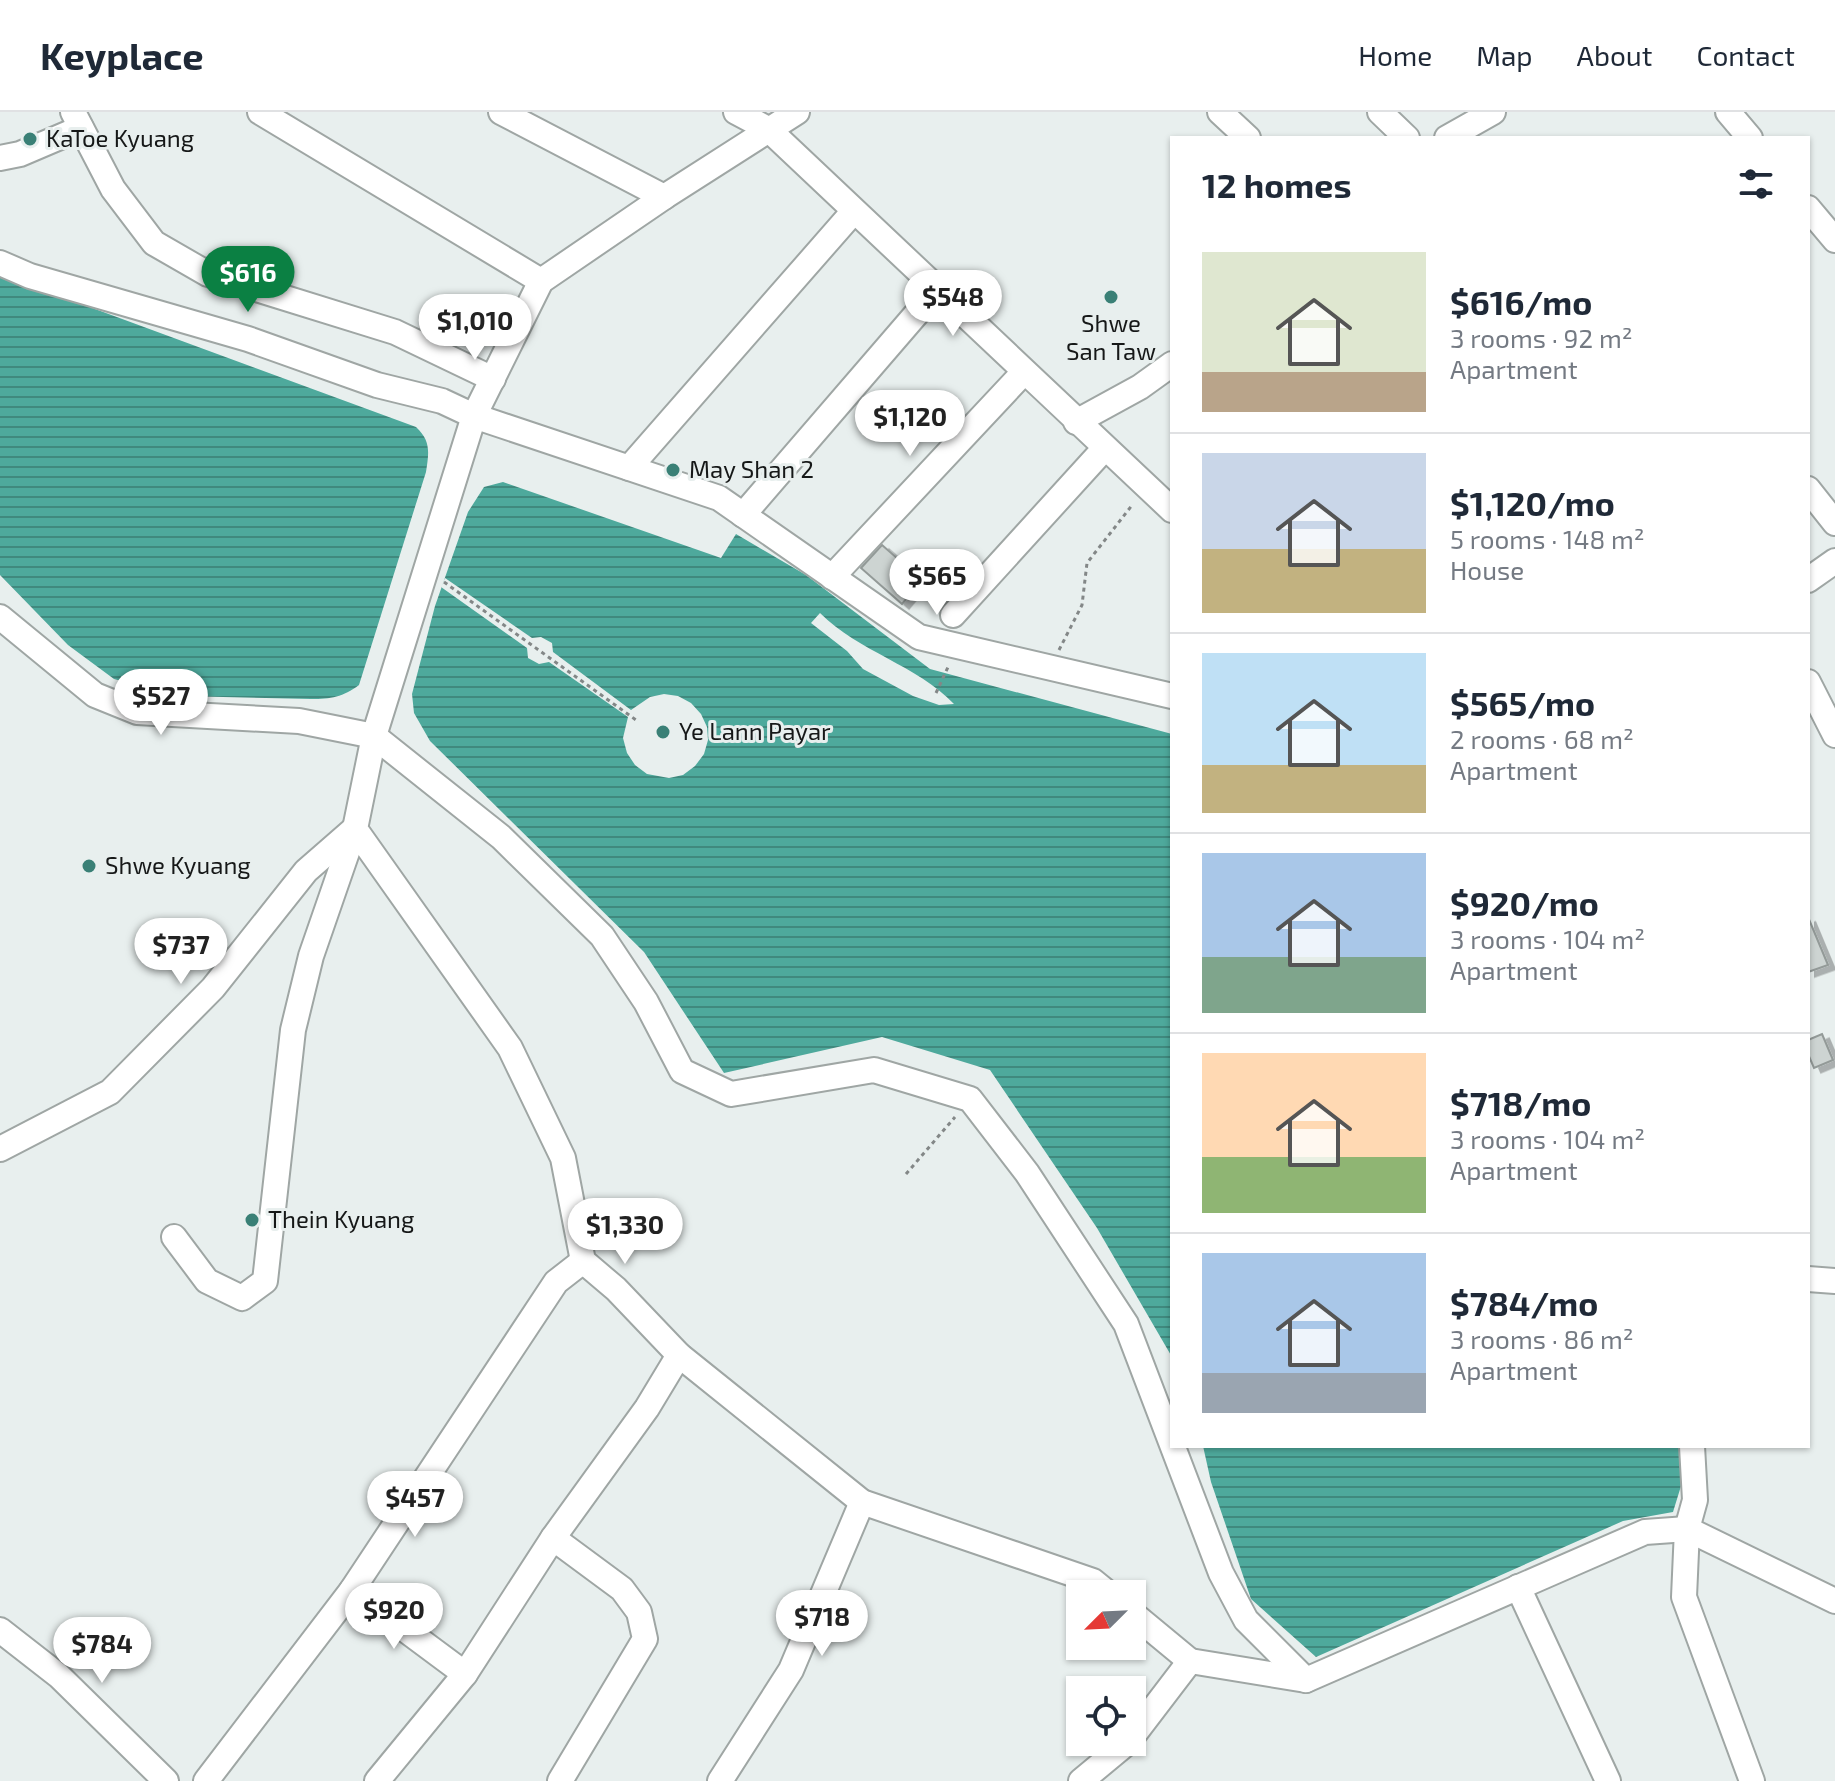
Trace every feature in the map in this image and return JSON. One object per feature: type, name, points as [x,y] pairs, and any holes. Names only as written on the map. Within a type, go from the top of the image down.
[{"type":"street","points":[[260,112],[541,281]]},
{"type":"street","points":[[501,112],[664,197]]},
{"type":"street","points":[[736,112],[768,129],[1170,508]]},
{"type":"street","points":[[174,1237],[207,1281],[242,1298],[265,1281],[293,1030],[311,956],[355,829],[374,736],[474,416],[541,281],[797,112]]},
{"type":"street","points":[[1220,112],[1246,136]]},
{"type":"street","points":[[1380,112],[1405,136]]},
{"type":"street","points":[[1451,136],[1493,112]]},
{"type":"street","points":[[1728,112],[1748,136]]},
{"type":"street","points":[[0,158],[20,154],[76,116],[113,189],[154,243],[208,274],[395,332],[493,379]]},
{"type":"street","points":[[1810,210],[1835,240]]},
{"type":"street","points":[[629,468],[854,211]]},
{"type":"street","points":[[0,263],[30,276],[248,339],[377,385],[442,401],[474,416],[719,498],[919,637],[1170,696]]},
{"type":"street","points":[[743,515],[937,290]]},
{"type":"street","points":[[1076,422],[1140,387],[1170,365]]},
{"type":"street","points":[[832,577],[1024,372]]},
{"type":"street","points":[[953,615],[1104,449]]},
{"type":"street","points":[[1810,492],[1835,523]]},
{"type":"street","points":[[1810,579],[1835,561]]},
{"type":"street","points":[[0,617],[95,695],[137,712],[299,721],[374,736],[501,837],[602,936],[646,1002],[682,1071],[731,1094],[874,1070],[970,1099],[1027,1173],[1126,1324],[1170,1439]]},
{"type":"street","points":[[1810,686],[1835,735]]},
{"type":"street","points":[[0,1149],[110,1092],[213,988],[306,871],[355,829]]},
{"type":"street","points":[[355,829],[510,1048],[563,1158],[583,1261],[616,1289],[679,1355],[862,1502],[1090,1580]]},
{"type":"street","points":[[206,1781],[352,1590],[556,1282],[583,1261]]},
{"type":"street","points":[[1810,1279],[1835,1281]]},
{"type":"street","points":[[377,1781],[465,1674],[553,1538],[647,1408],[679,1355]]},
{"type":"street","points":[[1173,1448],[1221,1573],[1246,1620],[1306,1680]]},
{"type":"street","points":[[1692,1448],[1695,1500],[1687,1529],[1684,1597],[1752,1781]]},
{"type":"street","points":[[720,1781],[791,1670],[862,1502]]},
{"type":"street","points":[[1146,1625],[1190,1661],[1306,1680],[1645,1532],[1687,1529],[1835,1601]]},
{"type":"street","points":[[553,1538],[622,1589],[639,1612],[645,1639],[560,1781]]},
{"type":"street","points":[[1518,1587],[1608,1781]]},
{"type":"street","points":[[352,1590],[465,1674]]},
{"type":"street","points":[[0,1630],[59,1676],[166,1781]]},
{"type":"street","points":[[1146,1719],[1190,1661]]},
{"type":"street","points":[[1081,1781],[1111,1756]]},
{"type":"path","points":[[1050,668],[1082,605],[1087,563],[1147,487]]},
{"type":"path","points":[[427,569],[636,720]]},
{"type":"path","points":[[936,692],[947,669]]},
{"type":"path","points":[[906,1174],[970,1099]]},
{"type":"shaded area","points":[[0,274],[416,427],[421,432],[428,447],[426,472],[359,685],[342,695],[311,699],[179,696],[114,679],[68,645],[0,575]]},
{"type":"shaded area","points":[[503,482],[721,558],[736,534],[806,575],[930,669],[1170,733],[1170,1354],[1097,1228],[990,1070],[882,1037],[724,1073],[644,952],[430,741],[414,713],[412,694],[435,606],[468,512],[484,487]],"holes":[[[820,613],[852,638],[923,679],[954,704],[939,705],[913,696],[863,669],[847,651],[811,623]]]},
{"type":"shaded area","points":[[1203,1448],[1680,1448],[1681,1486],[1673,1512],[1623,1521],[1316,1657],[1251,1599],[1211,1482]]},
{"type":"pier","points":[[445,578],[532,638],[541,637],[552,643],[553,652],[631,710],[650,697],[664,694],[678,696],[691,703],[707,727],[708,740],[704,754],[683,775],[669,778],[647,774],[635,765],[627,753],[623,738],[628,717],[549,662],[539,664],[528,658],[527,648],[441,587]]},
{"type":"building","points":[[882,545],[922,580],[902,604],[861,568]]},
{"type":"building","points":[[1810,922],[1828,965],[1810,971]]},
{"type":"building","points":[[1822,1034],[1833,1060],[1814,1068],[1810,1059],[1810,1039]]},
{"type":"place","name":"KaToe Kyuang","points":[[30,139]]},
{"type":"place","name":"Shwe San Taw","points":[[1111,297]]},
{"type":"place","name":"May Shan 2","points":[[673,470]]},
{"type":"place","name":"Ye Lann Payar","points":[[663,732]]},
{"type":"place","name":"Shwe Kyuang","points":[[89,866]]},
{"type":"place","name":"Thein Kyuang","points":[[252,1220]]}]
